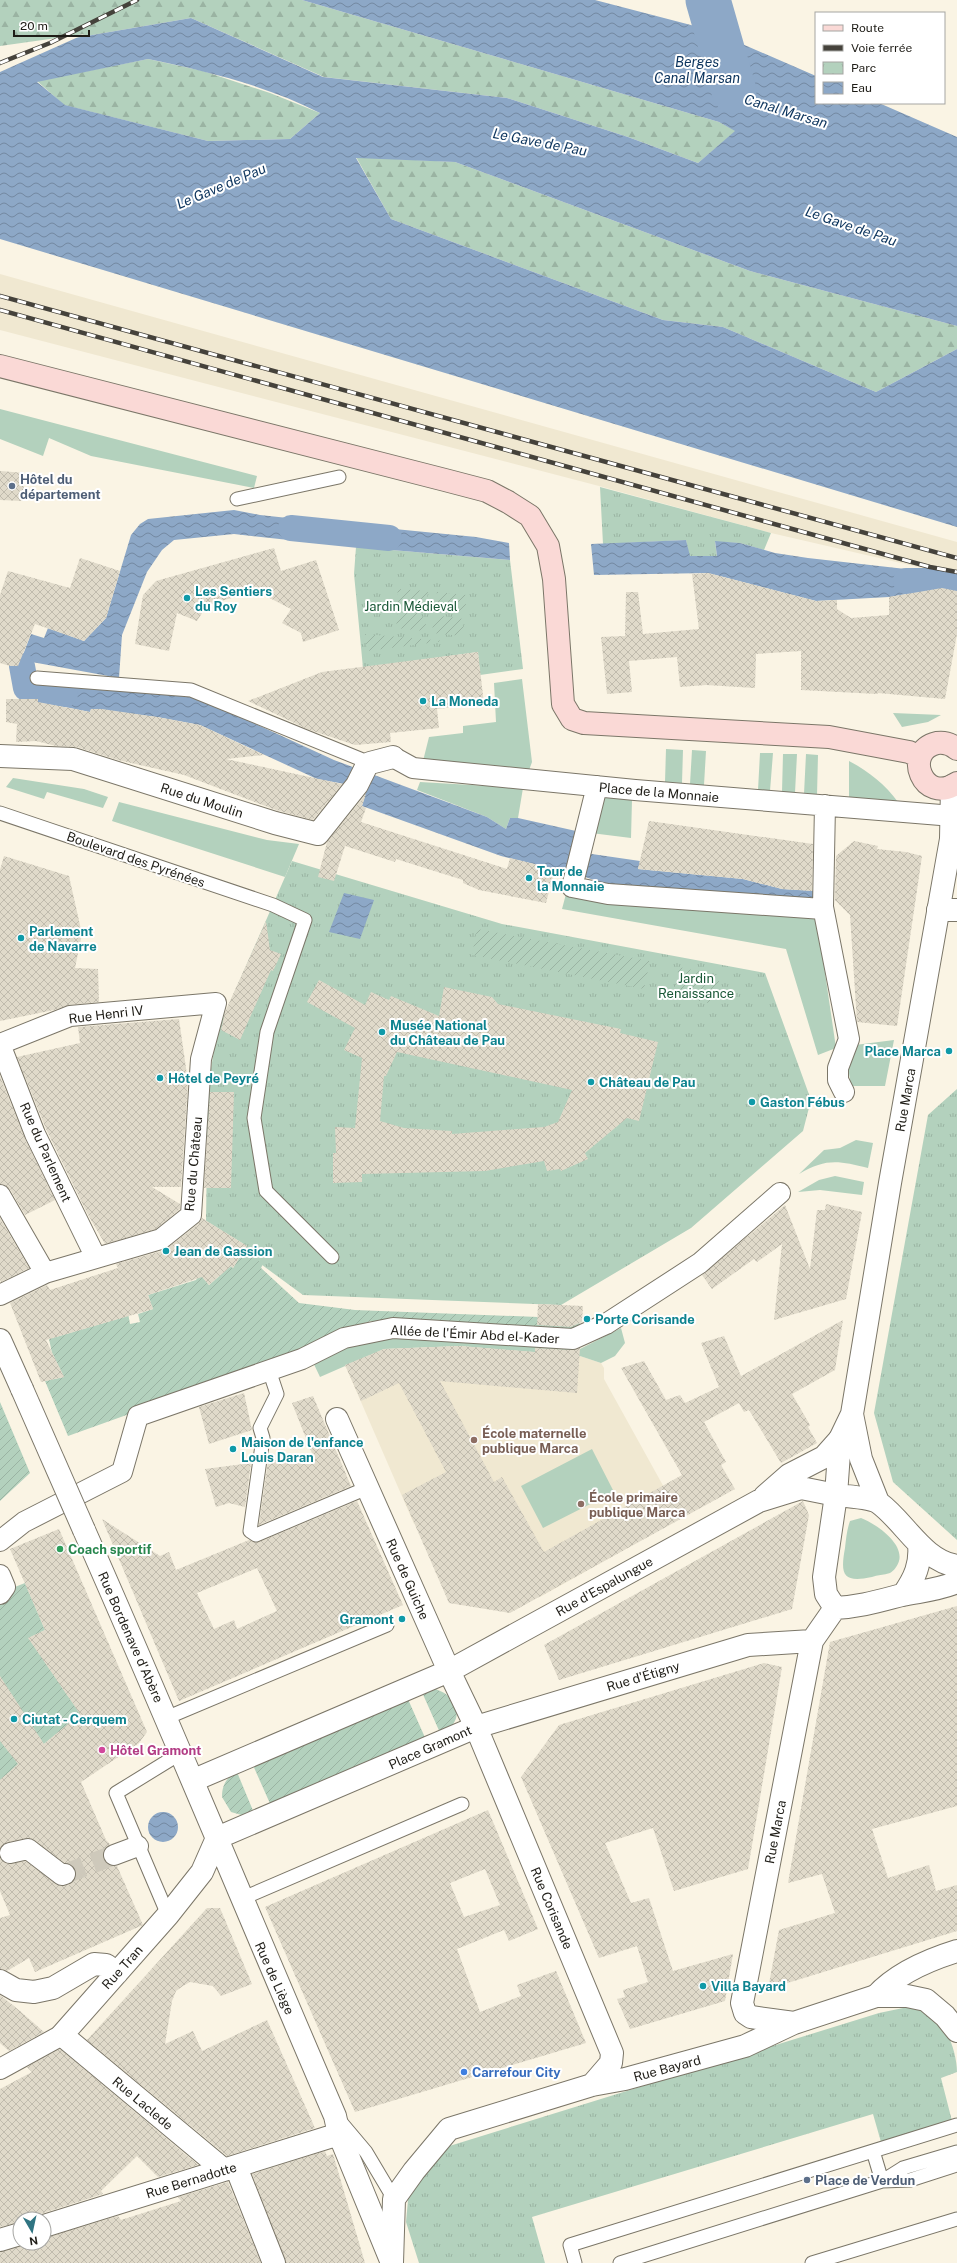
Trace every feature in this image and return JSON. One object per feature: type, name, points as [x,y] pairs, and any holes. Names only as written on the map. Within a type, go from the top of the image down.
[{"type":"main road","points":[[0,366],[487,491],[508,502],[530,516],[548,546],[554,579],[563,704],[572,719],[584,723],[828,737],[910,752],[920,757]]},
{"type":"main road","points":[[954,785],[938,789],[926,783],[919,771],[920,757],[929,747],[942,742],[956,746]]},
{"type":"street","name":"Rue du Moulin","points":[[0,756],[73,760],[275,823],[318,834],[363,772]]},
{"type":"street","name":"Place de la Monnaie","points":[[363,772],[393,757],[413,768],[597,786],[953,816]]},
{"type":"street","name":"Rue Marca","points":[[836,1495],[840,1439],[852,1414],[948,910],[954,785]]},
{"type":"street","points":[[597,786],[572,888],[608,894],[823,908]]},
{"type":"street","points":[[825,805],[822,880],[823,908],[849,1040],[838,1068],[838,1080],[844,1092]]},
{"type":"street","name":"Rue Henri IV","points":[[0,1044],[70,1016],[216,1003]]},
{"type":"street","name":"Rue du Château","points":[[0,1295],[45,1273],[161,1239],[191,1215],[201,1059],[216,1003]]},
{"type":"street","name":"Rue du Parlement","points":[[0,1044],[35,1134],[96,1258]]},
{"type":"street","name":"Allée de l'Émir Abd el-Kader","points":[[24,1522],[122,1472],[138,1416],[302,1359],[344,1338],[393,1328],[573,1339],[606,1324],[700,1263],[780,1193]]},
{"type":"street","points":[[0,1195],[45,1273]]},
{"type":"street","name":"Rue Bordenave d'Abère","points":[[0,1340],[194,1780]]},
{"type":"street","name":"Rue Marca","points":[[852,1414],[861,1459],[878,1502]]},
{"type":"street","name":"Rue de Guiche","points":[[337,1419],[449,1671]]},
{"type":"street","name":"Rue d'Espalungue","points":[[759,1501],[789,1475],[824,1457],[840,1439]]},
{"type":"street","name":"Rue d'Espalungue","points":[[449,1671],[759,1501],[801,1488],[836,1495]]},
{"type":"street","points":[[957,1566],[948,1565],[919,1544],[878,1502],[836,1495],[824,1577],[826,1594],[835,1608],[857,1607],[903,1595],[944,1588],[957,1582]]},
{"type":"street","points":[[0,1541],[24,1522]]},
{"type":"street","points":[[0,1554],[24,1522]]},
{"type":"street","points":[[903,1595],[914,1580],[921,1558],[919,1544]]},
{"type":"street","points":[[0,1575],[5,1587],[0,1594]]},
{"type":"street","name":"Rue Marca","points":[[794,2023],[751,2017],[745,2013],[742,2003],[812,1641],[835,1608]]},
{"type":"street","name":"Rue d'Étigny","points":[[476,1727],[748,1645],[812,1641]]},
{"type":"street","points":[[217,1838],[194,1780],[449,1671]]},
{"type":"street","name":"Place Gramont","points":[[217,1838],[476,1727],[449,1671]]},
{"type":"street","name":"Rue Corisande","points":[[476,1727],[612,2053],[611,2063],[592,2085]]},
{"type":"street","name":"Rue de Liège","points":[[217,1838],[241,1899],[337,2125],[392,2263]]},
{"type":"street","name":"Rue Tran","points":[[0,2069],[62,2035],[168,1915],[202,1872],[217,1838]]},
{"type":"street","points":[[114,1855],[138,1846]]},
{"type":"street","points":[[10,1853],[28,1849],[62,1875],[65,1874]]},
{"type":"street","name":"Rue Bayard","points":[[394,2199],[414,2171],[449,2129],[592,2085],[626,2079],[745,2046],[794,2023],[876,1996],[887,1984],[909,1971],[957,1951]]},
{"type":"street","points":[[0,1981],[16,1990],[34,1992],[53,1988],[94,1964],[106,1965],[118,1973]]},
{"type":"street","points":[[876,1996],[907,1996],[926,2000],[945,2016],[957,2031]]},
{"type":"street","name":"Rue Laclede","points":[[62,2035],[230,2168]]},
{"type":"street","name":"Rue Bernadotte","points":[[52,2224],[230,2168],[337,2125]]},
{"type":"street","points":[[230,2168],[274,2263]]},
{"type":"street","name":"Rue de Liège","points":[[392,2263],[394,2199]]},
{"type":"street","points":[[0,2240],[12,2236]]},
{"type":"lane","points":[[237,499],[339,477]]},
{"type":"lane","points":[[37,678],[191,690],[363,772]]},
{"type":"lane","name":"Boulevard des Pyrénées","points":[[0,813],[273,905],[305,920],[267,1032],[254,1118],[266,1191],[332,1257]]},
{"type":"lane","points":[[269,1370],[277,1394],[260,1428],[263,1438],[249,1525],[250,1531],[256,1535],[367,1488]]},
{"type":"lane","points":[[166,1718],[387,1625]]},
{"type":"lane","points":[[168,1915],[116,1792],[182,1753]]},
{"type":"lane","points":[[241,1899],[462,1804]]},
{"type":"lane","name":"Rue de Liège","points":[[337,2125],[366,2152],[394,2199]]},
{"type":"lane","points":[[575,2263],[570,2245],[957,2126]]},
{"type":"lane","points":[[873,2151],[882,2181]]},
{"type":"lane","points":[[620,2263],[882,2181],[903,2168],[957,2152]]},
{"type":"lane","points":[[882,2181],[910,2180],[957,2165]]},
{"type":"lane","points":[[812,2263],[957,2219]]},
{"type":"shaded area","points":[[0,274],[957,542],[957,576],[771,533],[599,486],[0,330]]},
{"type":"shaded area","points":[[460,1346],[580,1356],[601,1363],[604,1368],[604,1379],[681,1518],[540,1597],[521,1564],[460,1499],[414,1524],[345,1365],[384,1349]]},
{"type":"green space","points":[[0,0],[302,0],[719,122],[736,131],[698,163],[628,137],[507,98],[324,77],[191,18],[69,39],[0,48]]},
{"type":"green space","points":[[148,59],[203,71],[270,93],[320,113],[290,139],[208,141],[64,105],[37,81]]},
{"type":"green space","points":[[356,157],[455,162],[750,271],[957,326],[957,349],[876,392],[723,327],[663,320],[391,219]]},
{"type":"green space","points":[[0,409],[257,476],[254,488],[91,456],[49,438],[43,456],[0,439]]},
{"type":"green space","points":[[600,487],[771,533],[764,550],[740,543],[715,542],[717,556],[689,556],[686,540],[603,544]]},
{"type":"green space","name":"Jardin Médieval","points":[[356,547],[510,560],[523,669],[480,675],[478,652],[363,668],[354,574]]},
{"type":"green space","points":[[398,589],[428,591],[427,600],[419,608],[396,605]]},
{"type":"green space","points":[[437,592],[467,595],[465,612],[442,609],[436,600]]},
{"type":"green space","points":[[398,611],[420,613],[426,623],[425,631],[396,628]]},
{"type":"green space","points":[[441,616],[464,619],[462,636],[432,633],[433,624]]},
{"type":"green space","points":[[365,634],[445,641],[367,651]]},
{"type":"green space","points":[[522,679],[532,762],[528,773],[423,761],[429,737],[463,733],[463,726],[496,722],[494,683]]},
{"type":"green space","points":[[893,713],[941,715],[928,722],[902,727]]},
{"type":"green space","points":[[666,749],[683,750],[682,783],[665,782]]},
{"type":"green space","points":[[692,750],[706,751],[704,785],[690,784]]},
{"type":"green space","points":[[760,753],[773,753],[770,791],[758,790]]},
{"type":"green space","points":[[783,754],[797,754],[795,793],[782,792]]},
{"type":"green space","points":[[806,754],[818,755],[817,795],[804,794]]},
{"type":"green space","points":[[849,761],[876,778],[888,789],[898,802],[849,798]]},
{"type":"green space","points":[[13,778],[84,789],[108,797],[103,808],[47,792],[44,799],[6,787]]},
{"type":"green space","points":[[420,782],[523,788],[518,818],[510,818],[506,829],[487,817],[417,790]]},
{"type":"green space","points":[[598,796],[632,800],[631,838],[591,833]]},
{"type":"green space","points":[[119,802],[267,840],[299,844],[285,877],[112,821]]},
{"type":"green space","points":[[292,861],[502,924],[765,973],[811,1100],[803,1131],[691,1228],[561,1305],[303,1295],[243,1251],[247,1246],[206,1221],[208,1087],[217,1032]]},
{"type":"green space","points":[[566,894],[817,918],[836,1048],[818,1055],[786,949],[562,909]]},
{"type":"green space","name":"Jardin Renaissance","points":[[477,929],[650,961],[644,989],[472,955]]},
{"type":"green space","name":"Jardin Renaissance","points":[[679,967],[720,976],[714,1004],[673,996]]},
{"type":"green space","points":[[894,1040],[885,1086],[851,1086],[848,1067],[855,1045]]},
{"type":"green space","points":[[957,1089],[957,1540],[893,1482],[874,1413],[928,1115]]},
{"type":"green space","points":[[856,1140],[873,1143],[868,1168],[833,1162],[817,1165],[799,1174],[824,1150],[840,1148]]},
{"type":"green space","points":[[835,1176],[864,1182],[862,1195],[820,1190],[798,1192],[819,1180]]},
{"type":"green space","points":[[243,1251],[263,1264],[261,1268],[299,1303],[355,1310],[538,1317],[576,1316],[582,1329],[371,1321],[343,1330],[296,1354],[68,1436],[45,1381],[64,1377],[52,1353],[49,1339],[124,1317],[126,1302],[130,1324],[140,1322],[138,1314],[153,1309],[148,1295],[196,1280],[200,1274],[209,1285],[231,1266],[233,1268]]},
{"type":"green space","points":[[621,1328],[625,1343],[615,1356],[601,1363],[580,1356],[460,1346],[384,1349],[320,1377],[311,1358],[337,1347],[405,1334],[580,1349]]},
{"type":"green space","points":[[0,1402],[30,1473],[0,1501]]},
{"type":"green space","points":[[592,1449],[614,1492],[543,1528],[521,1486]]},
{"type":"green space","points":[[861,1518],[881,1529],[888,1535],[897,1548],[899,1561],[896,1568],[890,1573],[862,1579],[849,1578],[846,1575],[843,1565],[848,1527],[850,1521]]},
{"type":"green space","points":[[25,1583],[45,1630],[29,1638],[68,1696],[83,1712],[0,1780],[0,1599],[7,1590]]},
{"type":"green space","points":[[431,1688],[441,1691],[448,1696],[456,1708],[457,1715],[454,1722],[449,1729],[441,1735],[421,1690]]},
{"type":"green space","points":[[407,1697],[427,1742],[272,1808],[252,1763]]},
{"type":"green space","points":[[237,1772],[254,1813],[245,1816],[231,1812],[222,1797],[225,1782]]},
{"type":"green space","points":[[908,2007],[924,2009],[938,2019],[944,2027],[952,2045],[957,2072],[941,2078],[952,2121],[881,2142],[873,2114],[532,2217],[545,2263],[419,2263],[406,2222],[409,2189],[443,2148],[879,2013]]},
{"type":"water","points":[[302,0],[595,0],[710,30],[815,76],[815,104],[881,104],[957,137],[957,326],[750,271],[455,162],[356,158],[391,219],[663,320],[723,327],[876,392],[957,349],[957,527],[0,239],[0,48],[69,39],[191,18],[323,77],[507,98],[628,137],[698,163],[735,131],[719,122]],"holes":[[[148,59],[214,74],[258,87],[300,103],[320,113],[290,139],[208,141],[65,105],[37,82]]]},
{"type":"water","points":[[234,510],[260,515],[325,522],[326,544],[234,534],[174,540],[162,550],[147,572],[122,635],[119,678],[21,660],[31,634],[44,638],[48,628],[84,641],[106,618],[131,535],[140,524],[148,519]]},
{"type":"water","points":[[354,525],[476,537],[509,543],[510,560],[356,547]]},
{"type":"water","points":[[686,540],[690,556],[717,556],[715,541],[740,543],[775,553],[808,558],[941,573],[942,588],[889,597],[816,601],[708,573],[594,575],[591,544]]},
{"type":"water","points":[[32,682],[44,686],[48,683],[101,690],[195,696],[334,760],[487,817],[506,829],[510,818],[518,818],[576,831],[571,873],[501,856],[362,806],[367,788],[317,779],[200,725],[157,717],[91,709],[90,712],[40,702],[40,698],[29,694]]},
{"type":"water","points":[[585,853],[640,861],[638,869],[743,879],[782,889],[817,891],[817,898],[615,887],[579,875]]},
{"type":"water","points":[[344,893],[374,900],[360,939],[329,932]]},
{"type":"water","points":[[163,1812],[174,1816],[178,1827],[174,1838],[163,1842],[152,1838],[148,1827],[152,1816]]},
{"type":"pier","points":[[85,34],[0,72],[0,46]]},
{"type":"building","name":"Hôtel du département","points":[[0,471],[25,473],[23,501],[0,500]]},
{"type":"building","name":"Les Sentiers du Roy","points":[[274,548],[281,571],[316,560],[339,630],[303,642],[301,633],[282,623],[291,609],[256,591],[207,605],[197,621],[177,613],[169,651],[135,644],[143,595],[156,581]]},
{"type":"building","points":[[80,558],[120,571],[106,618],[84,641],[35,624],[18,666],[10,666],[0,663],[0,595],[8,571],[70,588]]},
{"type":"building","points":[[708,573],[816,601],[837,600],[837,609],[851,618],[889,615],[889,597],[942,588],[957,591],[957,634],[945,699],[878,693],[801,690],[801,651],[756,654],[755,688],[706,685],[680,687],[677,657],[629,661],[632,692],[607,694],[601,637],[625,636],[626,592],[638,592],[643,634],[699,629],[692,574]]},
{"type":"building","points":[[478,652],[484,704],[437,709],[439,728],[390,733],[391,742],[355,745],[307,729],[248,701],[322,672]]},
{"type":"building","points":[[6,699],[38,699],[38,702],[90,712],[91,709],[102,709],[200,725],[264,755],[226,759],[342,784],[313,820],[276,810],[184,775],[118,760],[77,747],[56,746],[36,741],[16,742],[17,724],[6,722]]},
{"type":"building","points":[[366,794],[362,806],[366,808],[361,822],[507,869],[510,858],[555,869],[546,903],[479,890],[463,883],[463,880],[396,859],[395,862],[345,846],[334,881],[318,877],[327,842]]},
{"type":"building","points":[[649,821],[813,844],[812,891],[782,889],[743,879],[638,869]]},
{"type":"building","points":[[854,841],[878,846],[877,849],[906,852],[922,856],[897,1026],[857,1022],[850,915],[835,900],[836,856]]},
{"type":"building","name":"Parlement de Navarre","points":[[4,856],[69,876],[82,934],[75,968],[98,969],[99,1002],[69,1005],[54,1010],[0,1021],[0,870]]},
{"type":"building","points":[[266,921],[270,950],[281,954],[273,971],[271,970],[240,1040],[221,1030],[225,1012]]},
{"type":"building","name":"Château de Pau","points":[[319,980],[365,1005],[371,992],[389,1000],[391,996],[439,1016],[444,987],[492,997],[498,1004],[621,1029],[620,1033],[658,1042],[639,1121],[627,1118],[585,1153],[588,1159],[561,1171],[560,1169],[547,1171],[544,1161],[485,1171],[362,1174],[362,1182],[333,1183],[333,1153],[336,1153],[335,1127],[355,1128],[362,1058],[344,1050],[355,1028],[307,1002]],"holes":[[[397,1052],[572,1090],[558,1122],[544,1127],[452,1134],[452,1131],[404,1128],[380,1121],[384,1076],[386,1076]]]},
{"type":"building","points":[[179,1019],[188,1082],[181,1187],[152,1187],[180,1204],[180,1209],[156,1229],[105,1244],[87,1213],[46,1129],[17,1057],[80,1043],[78,1027]]},
{"type":"building","points":[[0,1076],[25,1139],[55,1200],[25,1215],[10,1189],[0,1184]]},
{"type":"building","points":[[210,1092],[234,1092],[231,1188],[204,1188]]},
{"type":"building","points":[[826,1204],[862,1212],[846,1299],[774,1320],[782,1244],[757,1262],[754,1259],[712,1289],[702,1275],[785,1205],[810,1269],[817,1210],[825,1210]]},
{"type":"building","points":[[0,1218],[29,1268],[1,1282],[0,1279]]},
{"type":"building","points":[[202,1218],[247,1246],[233,1268],[231,1266],[209,1285],[202,1277],[148,1295],[153,1309],[46,1340],[64,1377],[41,1382],[10,1303],[47,1285],[50,1290],[118,1268],[116,1264],[165,1250],[198,1224]]},
{"type":"building","points":[[538,1304],[583,1306],[582,1322],[571,1327],[537,1325]]},
{"type":"building","points":[[843,1320],[835,1370],[792,1394],[810,1425],[808,1427],[817,1443],[781,1463],[749,1410],[744,1412],[739,1403],[704,1422],[726,1462],[721,1465],[735,1489],[510,1613],[449,1603],[402,1495],[446,1472],[399,1383],[361,1401],[345,1365],[384,1349],[460,1346],[535,1352],[535,1348],[572,1350],[580,1348],[577,1393],[440,1381],[494,1482],[502,1477],[544,1552],[682,1475],[621,1368],[644,1361],[666,1400],[680,1395],[685,1403],[719,1387],[701,1343],[724,1336],[741,1376]]},
{"type":"building","points":[[244,1393],[252,1430],[209,1444],[199,1407]]},
{"type":"building","points":[[313,1396],[351,1486],[259,1525],[268,1461],[313,1456],[292,1403]]},
{"type":"building","points":[[251,1463],[245,1507],[229,1503],[216,1507],[205,1469]]},
{"type":"building","points":[[357,1501],[403,1605],[179,1701],[102,1519],[160,1556],[169,1552],[176,1570],[249,1540],[259,1542]],"holes":[[[257,1568],[277,1611],[237,1629],[234,1620],[214,1629],[197,1593]]]},
{"type":"building","points":[[803,1501],[809,1515],[792,1609],[559,1680],[544,1645]]},
{"type":"building","points":[[59,1529],[147,1732],[139,1743],[81,1782],[106,1840],[110,1844],[103,1853],[103,1859],[107,1864],[117,1866],[143,1925],[35,1972],[29,1958],[7,1971],[0,1969],[0,1918],[10,1915],[0,1891],[0,1858],[7,1864],[25,1861],[60,1886],[69,1885],[76,1876],[72,1865],[65,1863],[31,1838],[8,1842],[0,1848],[0,1780],[18,1764],[0,1741],[0,1676],[44,1744],[80,1714],[28,1638],[45,1630],[10,1549]]},
{"type":"building","points":[[957,1606],[957,1806],[872,1829],[888,1878],[929,1865],[936,1891],[957,1885],[957,1931],[768,1989],[779,1930],[835,1913],[822,1874],[788,1883],[830,1642]]},
{"type":"building","points":[[764,1663],[782,1667],[748,1869],[674,1891],[653,1828],[605,1843],[631,1903],[649,1898],[673,1971],[733,1954],[725,2001],[630,2029],[617,1999],[625,1997],[623,1990],[648,1982],[637,1946],[599,1958],[521,1777],[559,1725]]},
{"type":"building","points":[[488,1810],[538,1929],[509,1941],[504,1930],[457,1949],[480,2012],[521,1996],[517,1985],[556,1971],[586,2043],[355,2112],[265,1907]],"holes":[[[485,1869],[500,1905],[464,1917],[450,1883]]]},
{"type":"building","points":[[207,1908],[220,1908],[252,1984],[221,1996],[213,1986],[190,1982],[183,1986],[176,1991],[172,2001],[165,2044],[193,2031],[202,2051],[267,2020],[315,2128],[227,2156],[87,2040]]},
{"type":"building","points":[[0,1995],[44,2032],[9,2051],[0,2043]]},
{"type":"building","points":[[60,2049],[198,2165],[158,2177],[137,2156],[101,2191],[103,2194],[49,2211],[12,2211],[12,2224],[0,2227],[0,2089],[32,2072],[27,2067]]},
{"type":"building","points":[[325,2151],[327,2156],[333,2154],[365,2263],[286,2263],[252,2174]]},
{"type":"building","points":[[228,2182],[261,2263],[0,2263],[0,2252],[12,2248],[12,2251],[52,2251],[52,2236],[118,2216],[121,2220],[181,2201],[178,2197]]},
{"type":"waterway","name":"Berges Canal Marsan","points":[[708,0],[734,91]]},
{"type":"waterway","points":[[291,528],[389,538]]},
{"type":"waterway","points":[[906,581],[942,581],[957,584]]},
{"type":"waterway","points":[[22,666],[26,688],[65,694]]},
{"type":"tunnel","points":[[65,1874],[114,1855]]},
{"type":"railway","points":[[0,63],[50,43],[137,0]]},
{"type":"railway","points":[[0,296],[957,558]]},
{"type":"railway","points":[[0,310],[930,567],[957,572]]},
{"type":"place","name":"Hôtel du département","points":[[12,486]]},
{"type":"place","name":"Les Sentiers du Roy","points":[[187,598]]},
{"type":"place","name":"La Moneda","points":[[423,701]]},
{"type":"place","name":"Tour de la Monnaie","points":[[529,878]]},
{"type":"place","name":"Parlement de Navarre","points":[[21,938]]},
{"type":"place","name":"Musée National du Château de Pau","points":[[382,1032]]},
{"type":"place","name":"Place Marca","points":[[949,1051]]},
{"type":"place","name":"Hôtel de Peyré","points":[[160,1078]]},
{"type":"place","name":"Château de Pau","points":[[591,1082]]},
{"type":"place","name":"Gaston Fébus","points":[[752,1102]]},
{"type":"place","name":"Jean de Gassion","points":[[166,1251]]},
{"type":"place","name":"Porte Corisande","points":[[587,1319]]},
{"type":"place","name":"École maternelle publique Marca","points":[[474,1440]]},
{"type":"place","name":"Maison de l'enfance Louis Daran","points":[[233,1449]]},
{"type":"place","name":"École primaire publique Marca","points":[[581,1504]]},
{"type":"place","name":"Coach sportif","points":[[60,1549]]},
{"type":"place","name":"Gramont","points":[[402,1619]]},
{"type":"place","name":"Ciutat - Cerquem","points":[[14,1719]]},
{"type":"place","name":"Hôtel Gramont","points":[[102,1750]]},
{"type":"place","name":"Villa Bayard","points":[[703,1986]]},
{"type":"place","name":"Carrefour City","points":[[464,2072]]},
{"type":"place","name":"Place de Verdun","points":[[807,2180]]},
{"type":"water label","name":"Canal Marsan","points":[[786,111]]},
{"type":"water label","name":"Le Gave de Pau","points":[[540,142]]},
{"type":"water label","name":"Le Gave de Pau","points":[[221,186]]},
{"type":"water label","name":"Le Gave de Pau","points":[[851,226]]}]
